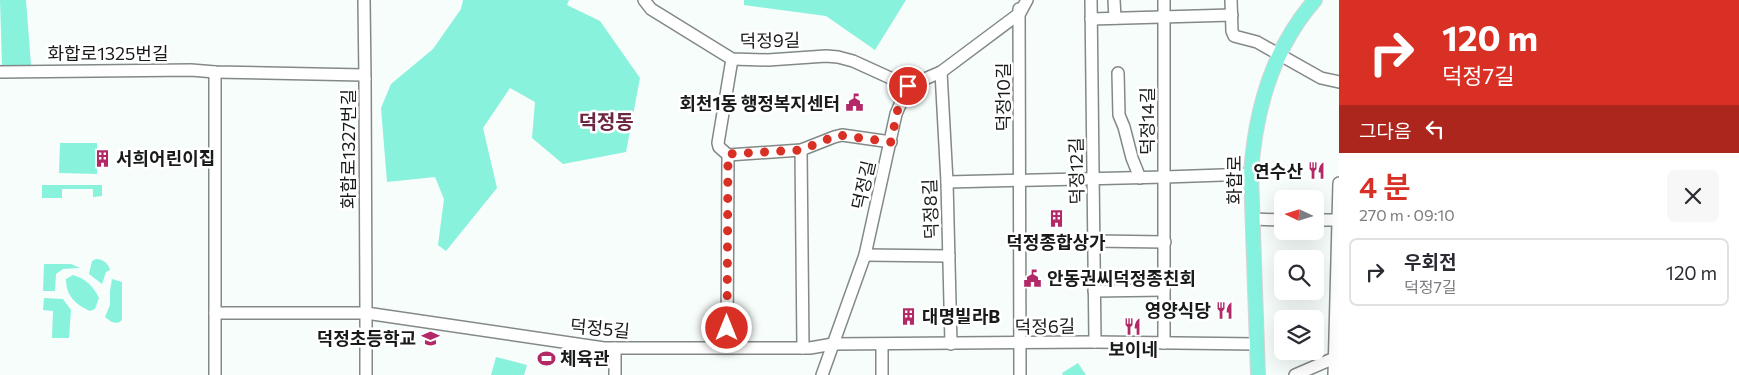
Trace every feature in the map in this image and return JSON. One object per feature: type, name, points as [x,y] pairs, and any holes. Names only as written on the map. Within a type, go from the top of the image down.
[{"type":"main road","name":"화합로","points":[[1258,375],[1251,174],[1253,148],[1257,122],[1269,79],[1279,55],[1315,0]]},
{"type":"street","points":[[364,0],[365,79]]},
{"type":"street","name":"덕정9길","points":[[644,0],[651,9],[732,59],[768,60],[826,56],[838,57],[853,61],[908,86]]},
{"type":"street","name":"덕정10길","points":[[1019,0],[1021,180],[1020,375]]},
{"type":"street","points":[[908,86],[941,72],[1020,13],[1026,0]]},
{"type":"street","name":"덕정12길","points":[[1091,0],[1094,342]]},
{"type":"street","points":[[1114,0],[1115,18]]},
{"type":"street","name":"덕정14길","points":[[1164,0],[1164,343]]},
{"type":"street","points":[[1231,0],[1232,31],[1234,36],[1253,40],[1321,78],[1339,82]]},
{"type":"street","points":[[1091,19],[1232,15]]},
{"type":"street","points":[[732,59],[718,143],[719,147],[728,154],[801,150],[838,135],[891,142]]},
{"type":"street","name":"화합로1325번길","points":[[0,72],[191,70],[215,72]]},
{"type":"street","points":[[215,72],[216,375]]},
{"type":"street","name":"화합로1327번길","points":[[215,72],[359,74],[363,75],[365,79],[366,375]]},
{"type":"street","name":"덕정8길","points":[[941,72],[947,182],[951,344]]},
{"type":"street","points":[[1118,73],[1119,115],[1140,178]]},
{"type":"street","name":"덕정길","points":[[822,375],[865,255],[898,108],[908,86]]},
{"type":"street","points":[[801,150],[802,348]]},
{"type":"street","points":[[727,347],[728,154]]},
{"type":"street","points":[[947,182],[1165,178],[1251,174]]},
{"type":"street","points":[[1334,375],[1337,357],[1339,183]]},
{"type":"street","points":[[1253,219],[1274,220]]},
{"type":"street","points":[[1324,220],[1338,220]]},
{"type":"street","points":[[1094,241],[1165,242]]},
{"type":"street","points":[[865,255],[949,256]]},
{"type":"street","points":[[1094,291],[1164,290]]},
{"type":"street","points":[[215,313],[366,313]]},
{"type":"street","name":"덕정5길","points":[[366,313],[536,339],[615,348],[817,348],[833,344]]},
{"type":"street","name":"덕정6길","points":[[833,344],[1094,342],[1257,344]]},
{"type":"street","points":[[882,344],[882,375]]},
{"type":"street","points":[[615,348],[615,375]]},
{"type":"street","points":[[1294,375],[1337,357]]},
{"type":"green space","points":[[0,0],[26,0],[31,65],[2,66]]},
{"type":"green space","points":[[463,0],[569,0],[567,5],[600,21],[640,78],[626,152],[563,164],[532,138],[535,102],[510,88],[483,128],[497,188],[446,251],[438,245],[444,199],[435,177],[387,182],[381,108],[391,84],[433,49],[461,9]]},
{"type":"green space","points":[[744,0],[906,0],[875,50],[826,16],[744,5]]},
{"type":"green space","points":[[60,143],[97,143],[97,174],[59,173]]},
{"type":"green space","points":[[42,185],[102,185],[102,196],[93,197],[93,189],[62,189],[62,198],[42,198]]},
{"type":"green space","points":[[96,259],[105,262],[110,270],[106,272],[102,284],[89,274],[92,261]]},
{"type":"green space","points":[[44,264],[71,264],[80,268],[63,269],[56,274],[55,291],[43,291]]},
{"type":"green space","points":[[73,275],[85,281],[95,290],[99,298],[95,309],[90,311],[72,299],[66,285],[66,279]]},
{"type":"green space","points":[[112,279],[122,282],[122,320],[118,323],[105,317],[110,305]]},
{"type":"green space","points":[[44,298],[63,299],[71,310],[69,338],[52,338],[53,311],[43,310]]},
{"type":"green space","points":[[496,357],[527,365],[524,375],[491,375]]},
{"type":"green space","points":[[1078,363],[1086,375],[1063,375],[1062,373]]},
{"type":"place","name":"회천1동 행정복지센터","points":[[854,103]]},
{"type":"place","name":"서희어린이집","points":[[102,158]]},
{"type":"place","name":"연수산","points":[[1317,171]]},
{"type":"place","name":"덕정종합상가","points":[[1056,219]]},
{"type":"place","name":"안동권씨덕정종친회","points":[[1033,278]]},
{"type":"place","name":"영양식당","points":[[1225,310]]},
{"type":"place","name":"대명빌라B","points":[[908,316]]},
{"type":"place","name":"보이네","points":[[1133,326]]},
{"type":"place","name":"덕정초등학교","points":[[430,338]]},
{"type":"place","name":"체육관","points":[[546,358]]},
{"type":"district","name":"덕정동","points":[[606,121]]},
{"type":"route","points":[[727,328],[728,154],[801,150],[838,135],[891,142],[896,114],[908,86]]}]
